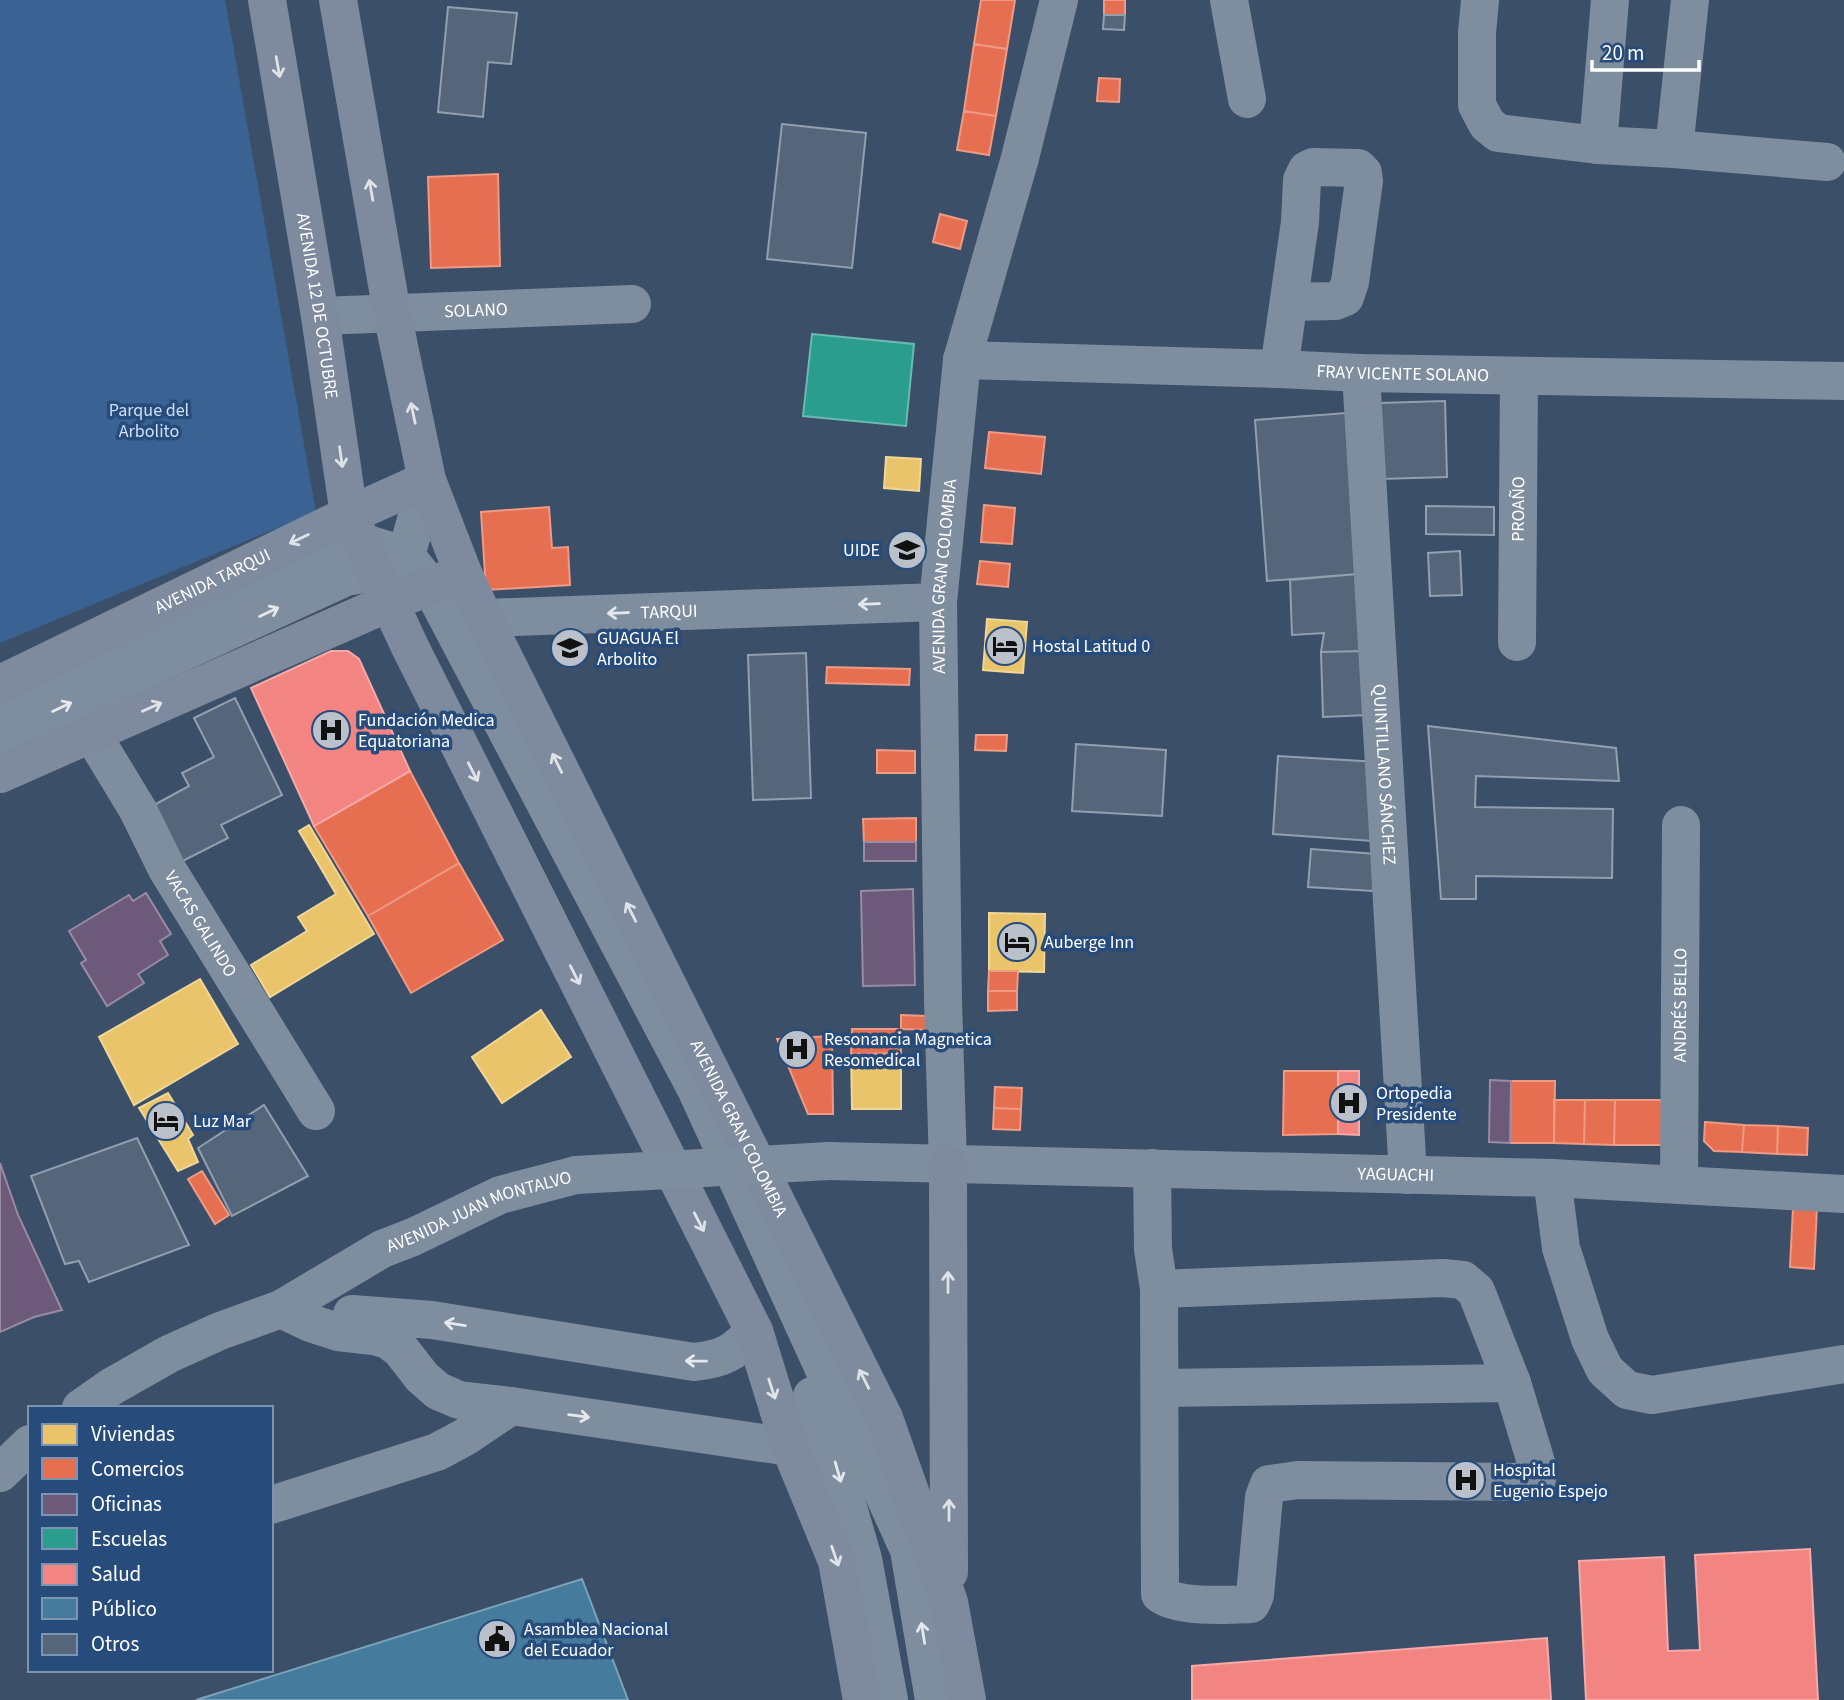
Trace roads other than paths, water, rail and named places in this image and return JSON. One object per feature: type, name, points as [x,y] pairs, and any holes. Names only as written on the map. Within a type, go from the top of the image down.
[{"type":"main road","name":"AVENIDA 12 DE OCTUBRE","points":[[267,0],[320,316],[398,568]]},
{"type":"main road","points":[[338,0],[392,313],[427,480],[398,568]]},
{"type":"main road","name":"AVENIDA TARQUI","points":[[0,774],[92,734],[398,568],[427,480]]},
{"type":"main road","name":"AVENIDA TARQUI","points":[[0,684],[398,568]]},
{"type":"main road","name":"AVENIDA GRAN COLOMBIA","points":[[398,568],[449,639],[854,1427],[949,1602],[967,1700]]},
{"type":"main road","name":"AVENIDA GRAN COLOMBIA","points":[[449,639],[754,1331],[790,1447],[838,1561],[862,1700]]},
{"type":"main road","points":[[948,1164],[949,1602]]},
{"type":"street","name":"AVENIDA GRAN COLOMBIA","points":[[948,1164],[938,601],[962,360],[1020,158],[1059,0]]},
{"type":"street","points":[[1229,0],[1247,99]]},
{"type":"street","points":[[1480,0],[1477,105],[1487,124],[1498,133],[1598,145],[1827,162]]},
{"type":"street","points":[[1598,145],[1611,0]]},
{"type":"street","points":[[1674,149],[1690,0]]},
{"type":"street","points":[[1279,369],[1289,302]]},
{"type":"street","name":"SOLANO","points":[[320,316],[632,304]]},
{"type":"street","name":"FRAY VICENTE SOLANO","points":[[962,360],[1519,377],[1844,381]]},
{"type":"street","name":"QUINTILLANO SÁNCHEZ","points":[[1361,373],[1408,1175]]},
{"type":"street","name":"PROAÑO","points":[[1517,642],[1519,377]]},
{"type":"street","points":[[398,568],[427,480]]},
{"type":"street","points":[[0,707],[331,551],[398,568],[449,639],[758,1252],[854,1427],[909,1550],[934,1700]]},
{"type":"street","points":[[0,736],[345,577],[398,568]]},
{"type":"street","name":"TARQUI","points":[[449,639],[938,601]]},
{"type":"street","name":"VACAS GALINDO","points":[[92,734],[138,810],[167,869],[316,1111]]},
{"type":"street","name":"ANDRÉS BELLO","points":[[1679,1185],[1681,825]]},
{"type":"street","name":"AVENIDA JUAN MONTALVO","points":[[84,1406],[110,1387],[169,1354],[220,1331],[281,1309],[382,1249],[500,1195],[576,1175],[829,1161],[948,1164]]},
{"type":"street","name":"YAGUACHI","points":[[948,1164],[1552,1178],[1844,1194]]},
{"type":"street","points":[[1152,1168],[1153,1249],[1159,1289],[1160,1594],[1168,1600],[1189,1604],[1251,1604],[1255,1595],[1264,1497],[1269,1484],[1298,1480],[1524,1482],[1537,1479],[1538,1469],[1512,1383],[1476,1291],[1463,1280],[1443,1278],[1159,1289]]},
{"type":"street","points":[[1552,1178],[1561,1248],[1590,1339],[1605,1370],[1627,1390],[1652,1395],[1844,1364]]},
{"type":"street","points":[[281,1309],[310,1323],[338,1332],[388,1340],[401,1350],[422,1377],[438,1391],[459,1400],[790,1447],[854,1427]]},
{"type":"street","name":"AVENIDA JUAN MONTALVO","points":[[281,1309],[421,1319],[694,1362],[727,1355],[754,1331]]},
{"type":"street","points":[[1160,1388],[1512,1383]]},
{"type":"street","points":[[273,1503],[437,1452],[512,1406]]},
{"type":"street","points":[[854,1427],[863,1559],[889,1700]]},
{"type":"street","points":[[0,1473],[28,1446]]},
{"type":"place","name":"UIDE","points":[[907,550]]},
{"type":"place","name":"Hostal Latitud 0","points":[[1005,646]]},
{"type":"place","name":"GUAGUA El Arbolito","points":[[570,648]]},
{"type":"place","name":"Fundación Medica Equatoriana","points":[[331,730]]},
{"type":"place","name":"Auberge Inn","points":[[1017,942]]},
{"type":"place","name":"Resonancia Magnetica Resomedical","points":[[797,1049]]},
{"type":"place","name":"Ortopedia Presidente","points":[[1349,1103]]},
{"type":"place","name":"Luz Mar","points":[[166,1121]]},
{"type":"place","name":"Hospital Eugenio Espejo","points":[[1466,1480]]},
{"type":"place","name":"Asamblea Nacional del Ecuador","points":[[497,1639]]},
{"type":"park label","name":"Parque del Arbolito","points":[[149,420]]}]
